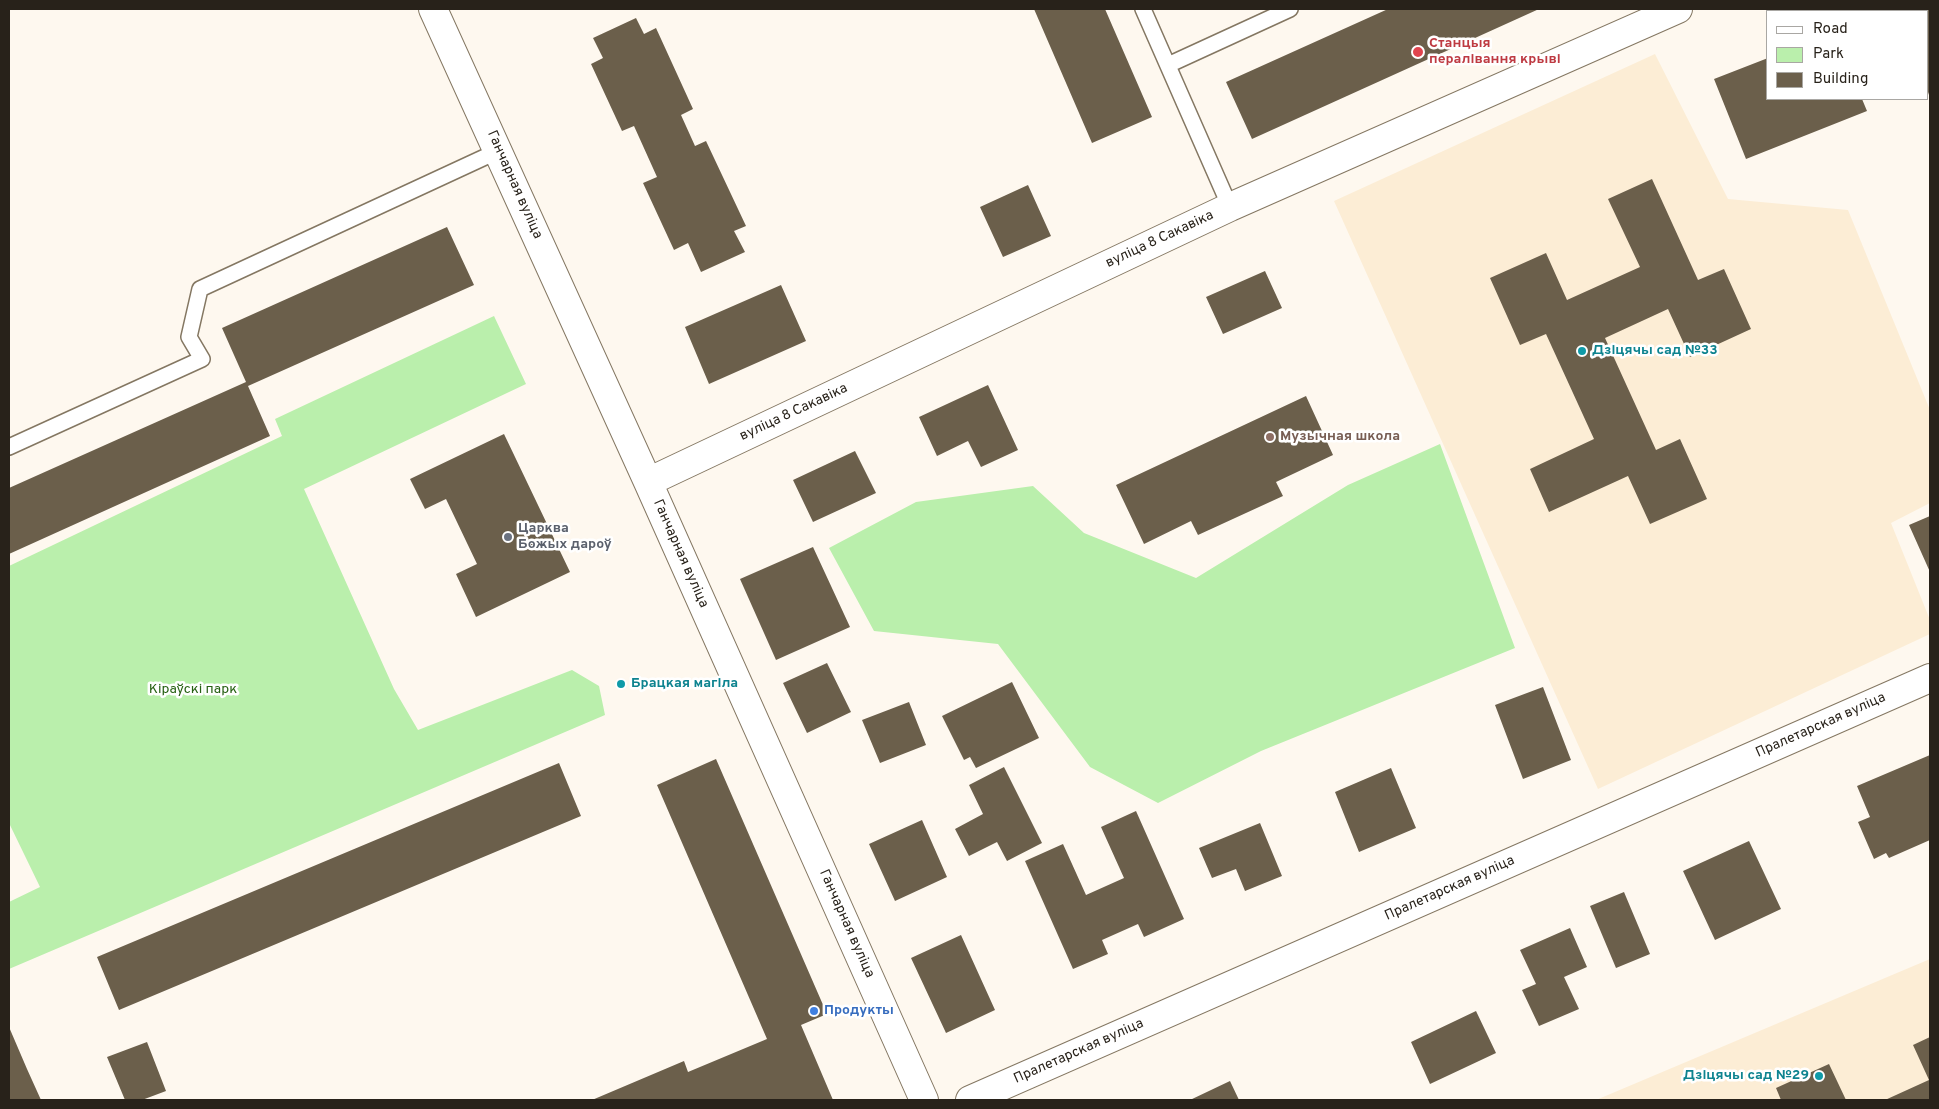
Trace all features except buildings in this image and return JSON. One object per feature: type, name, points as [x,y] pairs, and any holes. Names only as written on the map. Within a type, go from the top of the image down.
[{"type":"street","name":"Ганчарная вуліца","points":[[433,9],[648,482],[924,1100]]},
{"type":"street","name":"вуліца 8 Сакавіка","points":[[648,482],[1230,207],[1678,9]]},
{"type":"street","name":"Пралетарская вуліца","points":[[970,1100],[1930,678]]},
{"type":"lane","points":[[1143,9],[1230,207]]},
{"type":"lane","points":[[1168,65],[1290,9]]},
{"type":"lane","points":[[9,447],[202,359],[189,337],[200,288],[498,151]]},
{"type":"shaded area","points":[[1655,54],[1728,199],[1848,210],[1930,410],[1930,503],[1891,523],[1930,620],[1930,634],[1598,789],[1334,201]]},
{"type":"shaded area","points":[[1930,959],[1930,1100],[1596,1100]]},
{"type":"green space","name":"Кіраўскі парк","points":[[494,316],[526,384],[304,489],[394,689],[418,730],[572,670],[599,686],[605,715],[9,969],[9,902],[40,887],[9,823],[9,566],[282,436],[275,419]]},
{"type":"green space","points":[[1440,444],[1515,648],[1261,751],[1158,803],[1090,767],[998,644],[874,631],[829,548],[916,502],[1033,486],[1084,533],[1196,578],[1348,485]]},
{"type":"place","name":"Станцыя пералівання крыві","points":[[1418,52]]},
{"type":"place","name":"Дзіцячы сад №33","points":[[1582,351]]},
{"type":"place","name":"Музычная школа","points":[[1270,437]]},
{"type":"place","name":"Царква Божых дароў","points":[[508,537]]},
{"type":"place","name":"Брацкая магіла","points":[[621,684]]},
{"type":"place","name":"Продукты","points":[[814,1011]]},
{"type":"place","name":"Дзіцячы сад №29","points":[[1819,1076]]}]
